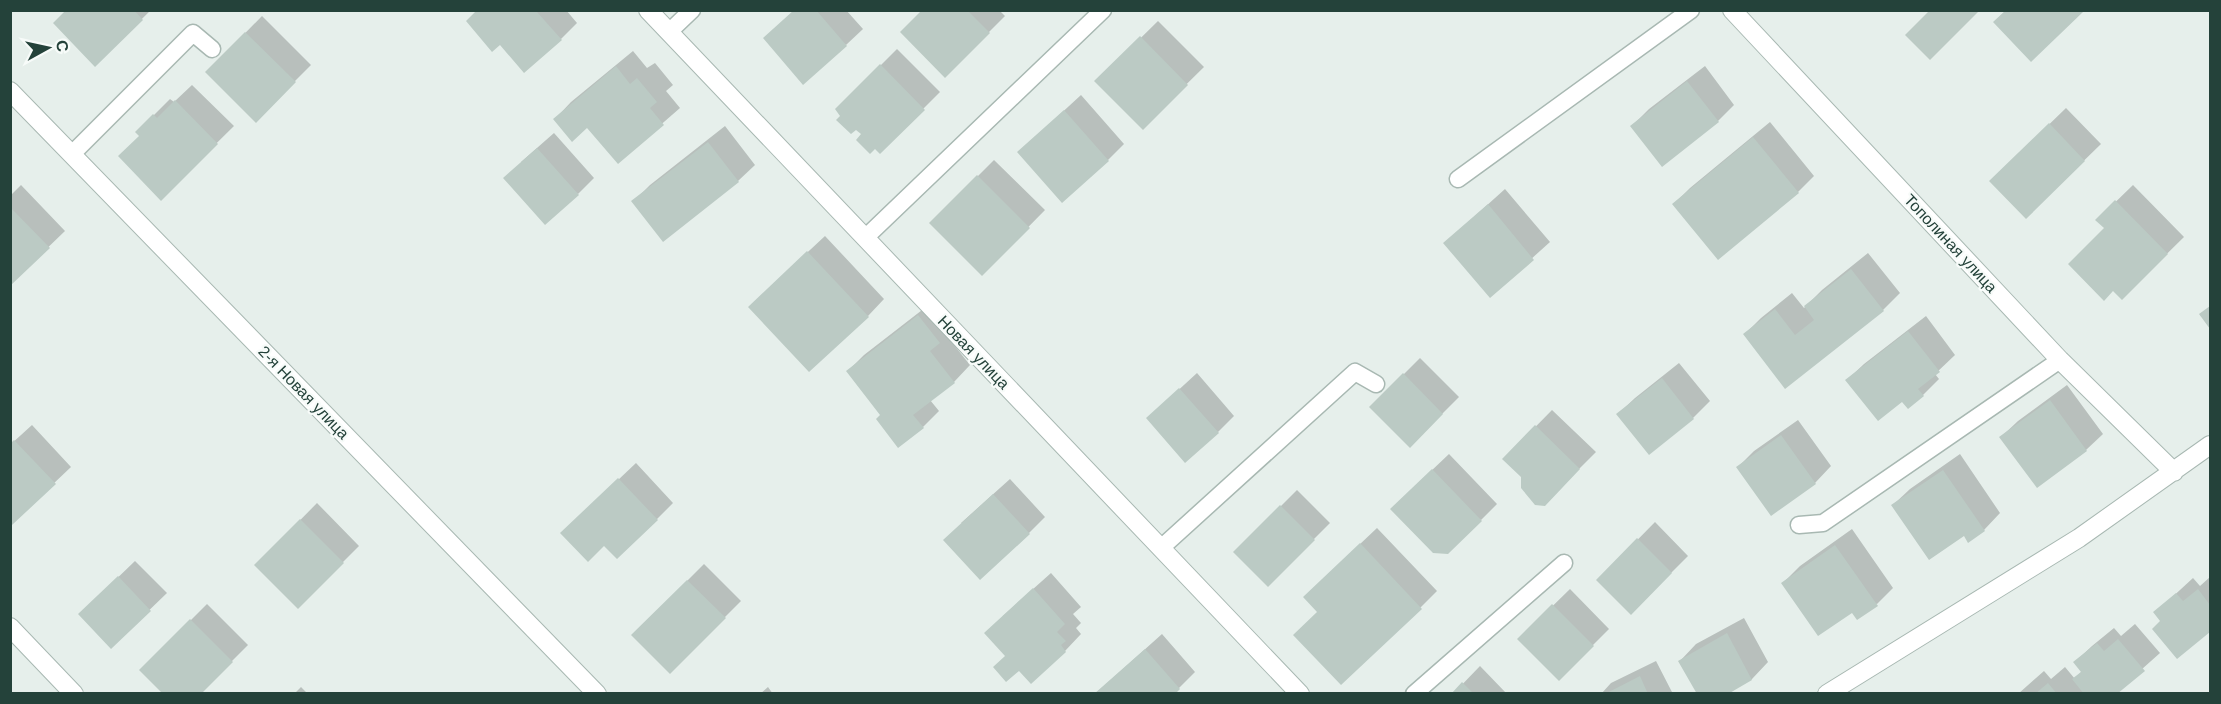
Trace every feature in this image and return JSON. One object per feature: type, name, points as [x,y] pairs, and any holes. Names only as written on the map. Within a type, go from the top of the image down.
[{"type":"street","name":"Новая улица","points":[[648,10],[1300,693]]},
{"type":"street","name":"Тополиная улица","points":[[1732,10],[2060,360],[2174,472]]},
{"type":"street","name":"2-я Новая улица","points":[[10,90],[597,693]]},
{"type":"street","points":[[1827,693],[2079,538],[2211,445]]},
{"type":"street","points":[[10,627],[75,693]]},
{"type":"lane","points":[[669,32],[692,10]]},
{"type":"lane","points":[[866,238],[1103,10]]},
{"type":"lane","points":[[1458,179],[1691,10]]},
{"type":"lane","points":[[72,154],[194,33],[212,49]]},
{"type":"lane","points":[[1799,525],[1822,523],[2060,360]]},
{"type":"lane","points":[[1161,548],[1355,372],[1376,384]]},
{"type":"lane","points":[[1414,693],[1564,562]]},
{"type":"building","points":[[66,10],[134,10],[143,20],[95,67],[53,23]]},
{"type":"building","points":[[477,10],[539,10],[537,12],[562,40],[524,73],[500,45],[492,52],[466,21]]},
{"type":"building","points":[[794,10],[816,10],[847,46],[803,85],[763,38]]},
{"type":"building","points":[[922,10],[967,10],[990,33],[945,78],[900,32]]},
{"type":"building","points":[[1930,10],[1980,10],[1930,60],[1905,35]]},
{"type":"building","points":[[2006,10],[2081,10],[2083,12],[2031,62],[1993,22]]},
{"type":"building","points":[[245,32],[296,82],[256,123],[205,72]]},
{"type":"building","points":[[1140,36],[1188,85],[1143,130],[1094,81]]},
{"type":"building","points":[[880,64],[925,110],[880,154],[875,149],[870,154],[856,140],[861,134],[856,130],[851,134],[836,120],[840,116],[835,109]]},
{"type":"building","points":[[616,66],[630,84],[637,78],[657,102],[650,108],[664,125],[618,164],[587,128],[572,142],[553,119]]},
{"type":"building","points":[[1687,81],[1719,122],[1662,167],[1630,126]]},
{"type":"building","points":[[175,100],[218,144],[161,201],[118,156],[139,136],[135,132],[153,114],[157,118]]},
{"type":"building","points":[[1064,110],[1109,161],[1062,203],[1017,152]]},
{"type":"building","points":[[2049,123],[2085,161],[2026,219],[1989,181]]},
{"type":"building","points":[[1753,137],[1799,193],[1718,260],[1672,204]]},
{"type":"building","points":[[708,142],[739,182],[663,242],[631,201]]},
{"type":"building","points":[[537,148],[579,195],[545,225],[503,178]]},
{"type":"building","points":[[977,175],[1030,228],[982,276],[929,223]]},
{"type":"building","points":[[2115,200],[2168,254],[2122,300],[2113,291],[2104,301],[2068,264],[2104,228],[2095,220]]},
{"type":"building","points":[[1488,204],[1534,260],[1490,298],[1443,243]]},
{"type":"building","points":[[10,207],[50,248],[10,286]]},
{"type":"building","points":[[807,251],[869,317],[809,372],[748,307]]},
{"type":"building","points":[[1851,269],[1884,311],[1785,389],[1743,334],[1775,309],[1795,335],[1814,320],[1804,306]]},
{"type":"building","points":[[2210,306],[2210,329],[2199,314]]},
{"type":"building","points":[[918,315],[940,343],[930,351],[955,383],[913,415],[924,428],[898,448],[876,419],[880,415],[846,371]]},
{"type":"building","points":[[1908,331],[1940,372],[1918,389],[1924,396],[1908,409],[1902,402],[1878,421],[1845,380]]},
{"type":"building","points":[[1403,373],[1443,414],[1410,448],[1369,407]]},
{"type":"building","points":[[1662,378],[1694,419],[1649,455],[1616,414]]},
{"type":"building","points":[[1179,388],[1219,433],[1185,463],[1146,418]]},
{"type":"building","points":[[2050,400],[2087,451],[2037,488],[1999,437]]},
{"type":"building","points":[[1535,425],[1580,469],[1545,506],[1535,505],[1521,488],[1521,477],[1502,459]]},
{"type":"building","points":[[1781,435],[1816,484],[1771,516],[1736,467]]},
{"type":"building","points":[[14,440],[56,484],[12,525],[10,444]]},
{"type":"building","points":[[1432,469],[1482,521],[1448,554],[1433,553],[1390,509]]},
{"type":"building","points":[[1943,470],[1985,531],[1968,543],[1964,536],[1929,560],[1891,505]]},
{"type":"building","points":[[618,478],[658,520],[617,559],[604,546],[588,562],[560,533]]},
{"type":"building","points":[[993,494],[1030,534],[980,580],[943,540]]},
{"type":"building","points":[[1280,505],[1315,540],[1268,587],[1233,552]]},
{"type":"building","points":[[300,519],[344,563],[298,609],[254,565]]},
{"type":"building","points":[[1637,538],[1672,573],[1631,615],[1596,580]]},
{"type":"building","points":[[1360,543],[1422,609],[1341,685],[1293,635],[1317,612],[1303,597]]},
{"type":"building","points":[[1835,545],[1878,606],[1857,620],[1852,613],[1818,636],[1781,583]]},
{"type":"building","points":[[118,576],[151,611],[111,649],[78,614]]},
{"type":"building","points":[[687,580],[726,618],[670,674],[631,635]]},
{"type":"building","points":[[1033,588],[1065,624],[1057,632],[1066,641],[1061,645],[1066,652],[1031,684],[1019,671],[1006,682],[993,667],[1005,656],[984,633]]},
{"type":"building","points":[[2198,589],[2210,605],[2210,632],[2177,659],[2152,629],[2160,621],[2153,612],[2176,593],[2183,601]]},
{"type":"building","points":[[1552,604],[1594,646],[1559,681],[1517,639]]},
{"type":"building","points":[[190,619],[233,662],[201,694],[163,694],[139,670]]},
{"type":"building","points":[[1727,633],[1752,680],[1728,694],[1697,694],[1678,661]]},
{"type":"building","points":[[2118,639],[2145,671],[2117,694],[2084,694],[2072,679],[2081,672],[2073,662],[2097,643],[2104,651]]},
{"type":"building","points":[[1145,649],[1180,689],[1175,694],[1094,694]]},
{"type":"building","points":[[1640,676],[1648,694],[1605,694]]},
{"type":"building","points":[[1462,682],[1474,694],[1451,694]]},
{"type":"building","points":[[2048,683],[2057,694],[2035,694]]}]
